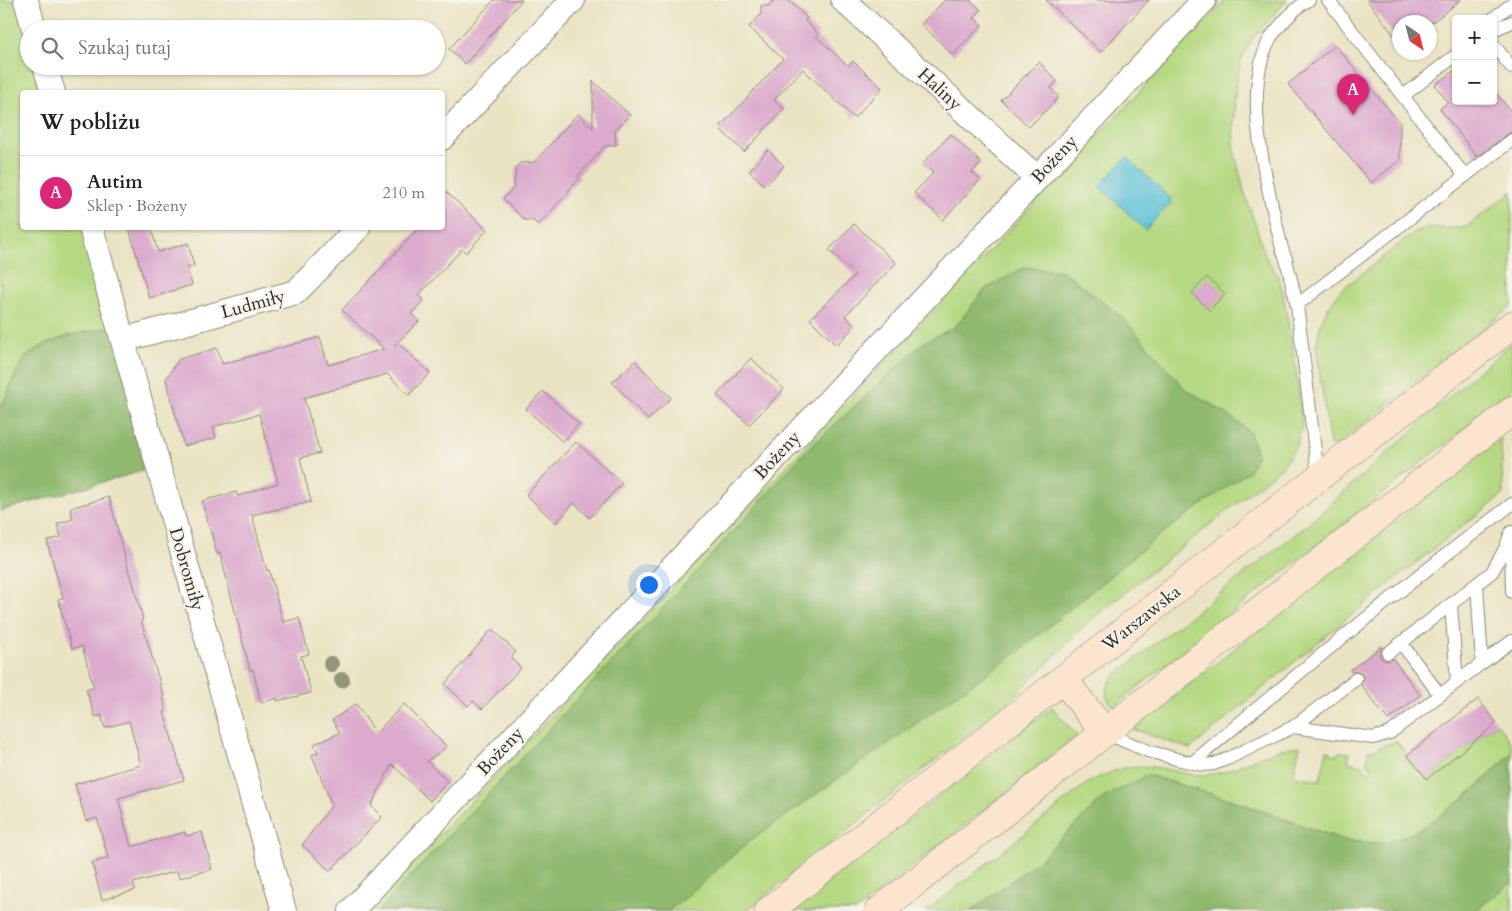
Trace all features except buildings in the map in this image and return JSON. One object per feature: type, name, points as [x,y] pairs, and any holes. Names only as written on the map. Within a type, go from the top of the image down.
[{"type":"main road","name":"Warszawska","points":[[769,911],[1512,325]]},
{"type":"main road","points":[[879,911],[1512,411]]},
{"type":"main road","points":[[1063,679],[1105,733]]},
{"type":"street","points":[[26,0],[32,20]]},
{"type":"street","points":[[445,135],[573,0]]},
{"type":"street","name":"Haliny","points":[[843,0],[1037,178]]},
{"type":"street","name":"Bożeny","points":[[351,911],[1204,0]]},
{"type":"street","points":[[48,75],[52,90]]},
{"type":"street","name":"Dobromiły","points":[[92,230],[284,911]]},
{"type":"street","name":"Ludmiły","points":[[123,340],[296,292],[356,230]]},
{"type":"lane","points":[[1328,0],[1465,176]]},
{"type":"lane","points":[[1303,490],[1313,478],[1317,467],[1297,305],[1282,248],[1263,160],[1257,98],[1260,72],[1271,37],[1304,3]]},
{"type":"lane","points":[[1497,15],[1512,4]]},
{"type":"lane","points":[[1497,28],[1512,22]]},
{"type":"lane","points":[[1497,49],[1512,68]]},
{"type":"lane","points":[[1403,96],[1452,59]]},
{"type":"lane","points":[[1297,305],[1512,140]]},
{"type":"lane","points":[[1192,763],[1309,664],[1437,561],[1512,504]]},
{"type":"lane","points":[[1388,653],[1492,572],[1506,548],[1512,527]]},
{"type":"lane","points":[[1511,532],[1512,592]]},
{"type":"lane","points":[[1477,585],[1482,663]]},
{"type":"lane","points":[[1451,605],[1457,682]]},
{"type":"lane","points":[[1293,727],[1373,738],[1390,732],[1512,640]]},
{"type":"lane","points":[[1401,643],[1440,695]]},
{"type":"lane","points":[[1105,733],[1148,751],[1202,765],[1214,764],[1293,727],[1356,679]]},
{"type":"green space","points":[[0,0],[25,0],[28,20],[20,20],[20,75],[47,75],[51,90],[20,90],[20,230],[92,230],[119,326],[74,334],[25,359],[14,377],[0,410]]},
{"type":"green space","points":[[1226,0],[1287,0],[1253,38],[1241,60],[1235,90],[1233,146],[1244,191],[1266,257],[1278,277],[1283,293],[1297,377],[1302,419],[1301,429],[1296,446],[1282,467],[1087,623],[1014,697],[746,911],[368,911]]},
{"type":"green space","points":[[1512,192],[1512,306],[1338,444],[1331,446],[1316,346],[1321,322],[1329,306],[1341,290],[1415,232],[1427,228],[1466,227]]},
{"type":"green space","points":[[1025,267],[1063,271],[1122,317],[1185,389],[1224,412],[1249,431],[1257,455],[1249,471],[1157,537],[1019,651],[747,843],[668,911],[378,911],[687,582],[807,450],[924,342],[955,327],[985,289]]},
{"type":"green space","points":[[119,326],[143,471],[0,511],[0,410],[14,377],[25,358],[50,342],[74,334]]},
{"type":"green space","points":[[1512,343],[1512,391],[1114,706],[1110,703],[1106,692],[1114,676],[1306,526]]},
{"type":"green space","points":[[1500,439],[1503,495],[1384,588],[1190,749],[1133,729]]},
{"type":"green space","points":[[1052,707],[1077,736],[856,911],[793,911]]},
{"type":"green space","points":[[1497,723],[1512,745],[1512,753],[1484,780],[1436,819],[1419,830],[1384,844],[1343,840],[1237,802],[1148,775],[1036,863],[971,911],[926,911],[1084,786],[1114,771],[1140,766],[1192,774],[1213,774],[1234,768],[1265,754],[1300,746],[1293,776],[1320,780],[1327,750],[1330,751],[1330,754],[1338,755],[1339,752],[1350,753],[1348,762],[1362,765],[1369,773],[1373,770],[1367,762],[1368,751],[1396,741],[1427,779]]},
{"type":"green space","points":[[1512,753],[1512,882],[1475,911],[971,911],[1036,863],[1103,798],[1148,775],[1237,802],[1343,840],[1384,844],[1420,830],[1472,792]]},
{"type":"green space","points":[[1512,882],[1512,911],[1475,911]]},
{"type":"water","points":[[1127,157],[1173,201],[1145,230],[1099,186]]},
{"type":"place","name":"Autim","points":[[1353,115]]}]
